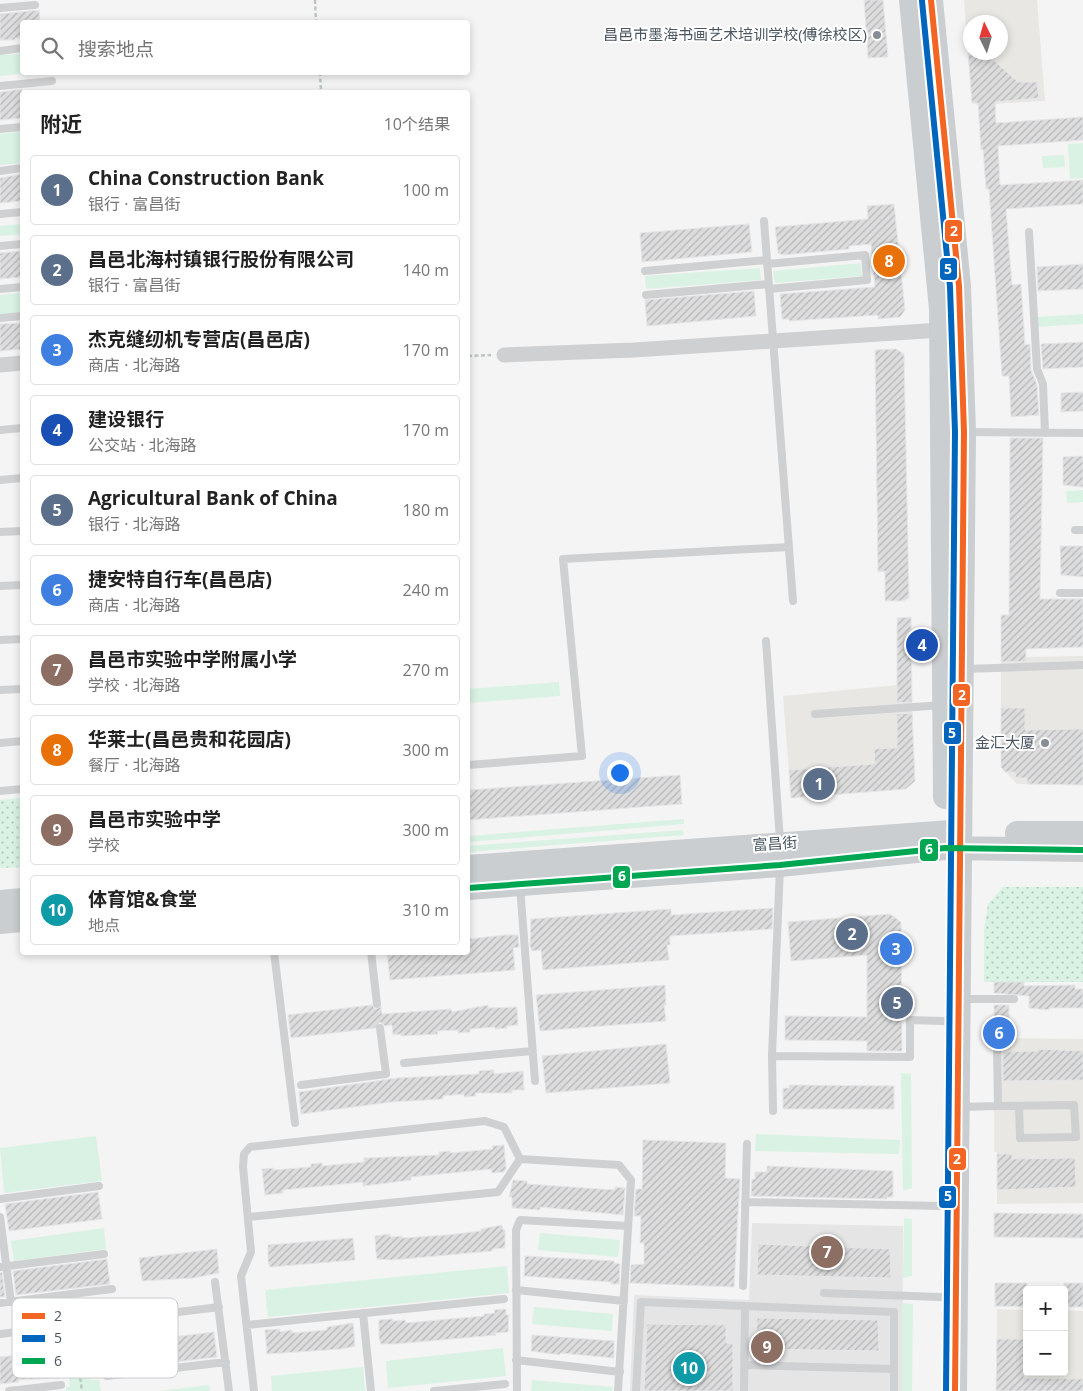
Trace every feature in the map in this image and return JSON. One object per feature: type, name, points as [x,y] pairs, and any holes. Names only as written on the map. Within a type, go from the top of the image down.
[{"type":"main road","points":[[912,0],[941,330],[944,705],[953,840],[959,999],[955,1391]]},
{"type":"main road","points":[[931,0],[959,286],[964,432],[963,669],[943,1021],[939,1391]]},
{"type":"main road","name":"富昌街","points":[[470,888],[520,884],[780,854],[953,840],[1083,833]]},
{"type":"main road","name":"富昌街","points":[[953,840],[1083,850]]},
{"type":"main road","name":"富昌街","points":[[470,867],[780,854]]},
{"type":"main road","points":[[0,902],[20,900]]},
{"type":"main road","points":[[0,922],[20,920]]},
{"type":"street","points":[[504,355],[634,350],[941,330]]},
{"type":"street","points":[[0,365],[20,364]]},
{"type":"lane","points":[[0,8],[35,5]]},
{"type":"lane","points":[[0,51],[20,48]]},
{"type":"lane","points":[[0,86],[52,81]]},
{"type":"lane","points":[[0,129],[20,127]]},
{"type":"lane","points":[[0,171],[20,168]]},
{"type":"lane","points":[[0,214],[20,212]]},
{"type":"lane","points":[[764,221],[793,601]]},
{"type":"lane","points":[[1029,232],[1037,369],[1043,384],[1045,433]]},
{"type":"lane","points":[[0,246],[20,244]]},
{"type":"lane","points":[[645,271],[865,255],[867,280],[646,295]]},
{"type":"lane","points":[[0,289],[20,287]]},
{"type":"lane","points":[[0,318],[20,316]]},
{"type":"lane","points":[[0,430],[20,428]]},
{"type":"lane","points":[[964,432],[1083,432]]},
{"type":"lane","points":[[0,480],[20,478]]},
{"type":"lane","points":[[0,532],[20,531]]},
{"type":"lane","points":[[470,764],[582,756],[563,559],[789,547]]},
{"type":"lane","points":[[0,586],[20,584]]},
{"type":"lane","points":[[1060,593],[1083,593]]},
{"type":"lane","points":[[0,640],[20,639]]},
{"type":"lane","points":[[766,641],[780,854],[772,1056],[773,1111]]},
{"type":"lane","points":[[963,669],[1083,665]]},
{"type":"lane","points":[[0,690],[20,689]]},
{"type":"lane","points":[[815,714],[944,705]]},
{"type":"lane","points":[[0,743],[20,741]]},
{"type":"lane","points":[[0,791],[20,789]]},
{"type":"lane","points":[[520,884],[534,1081]]},
{"type":"lane","points":[[274,955],[295,1123]]},
{"type":"lane","points":[[371,955],[377,1004]]},
{"type":"lane","points":[[959,999],[1014,999]]},
{"type":"lane","points":[[772,1056],[910,1057],[910,1020],[943,1021]]},
{"type":"lane","points":[[301,1085],[386,1074],[380,1028]]},
{"type":"lane","points":[[997,1048],[998,1106]]},
{"type":"lane","points":[[404,1063],[532,1051]]},
{"type":"lane","points":[[958,1107],[1074,1105],[1076,1137],[1020,1138],[1019,1106]]},
{"type":"lane","points":[[254,1391],[241,1276],[251,1252],[243,1167],[244,1154],[250,1148],[485,1121],[504,1127],[520,1158]]},
{"type":"lane","points":[[743,1286],[747,1144]]},
{"type":"lane","points":[[248,1217],[498,1192],[520,1158]]},
{"type":"lane","points":[[520,1158],[619,1165],[631,1180],[618,1391]]},
{"type":"lane","points":[[0,1199],[98,1186]]},
{"type":"lane","points":[[745,1202],[941,1206]]},
{"type":"lane","points":[[0,1217],[3,1267],[11,1302],[0,1303]]},
{"type":"lane","points":[[517,1391],[516,1230],[520,1220],[628,1226]]},
{"type":"lane","points":[[3,1267],[104,1254]]},
{"type":"lane","points":[[215,1282],[229,1391]]},
{"type":"lane","points":[[42,1298],[112,1289]]},
{"type":"lane","points":[[516,1290],[624,1302]]},
{"type":"lane","points":[[824,1293],[940,1297]]},
{"type":"lane","points":[[893,1295],[894,1391]]},
{"type":"lane","points":[[247,1325],[504,1299]]},
{"type":"lane","points":[[636,1391],[641,1302],[745,1308],[894,1312]]},
{"type":"lane","points":[[178,1311],[219,1306]]},
{"type":"lane","points":[[744,1391],[745,1308]]},
{"type":"lane","points":[[363,1313],[371,1391]]},
{"type":"lane","points":[[516,1360],[620,1372]]},
{"type":"lane","points":[[178,1368],[226,1362]]},
{"type":"lane","points":[[745,1365],[894,1369]]},
{"type":"lane","points":[[434,1391],[505,1384]]},
{"type":"lane","points":[[10,1391],[61,1385]]},
{"type":"path","points":[[315,0],[316,20]]},
{"type":"path","points":[[320,75],[321,90]]},
{"type":"path","points":[[470,356],[504,355]]},
{"type":"path","points":[[80,1378],[82,1391]]},
{"type":"shaded area","points":[[964,0],[1037,0],[1045,101],[978,105],[972,103],[969,60],[1008,60],[1008,15],[965,15]]},
{"type":"shaded area","points":[[1001,615],[1026,615],[1026,657],[1083,656],[1083,785],[1017,784],[1001,767]]},
{"type":"shaded area","points":[[897,685],[898,696],[912,696],[915,781],[906,789],[791,798],[783,696]]},
{"type":"shaded area","points":[[994,1038],[1083,1039],[1083,1203],[997,1204],[997,1152],[994,1152]]},
{"type":"shaded area","points":[[752,1223],[903,1226],[902,1391],[630,1391],[634,1295],[749,1300]]},
{"type":"shaded area","points":[[997,1309],[1023,1310],[1023,1376],[1068,1376],[1068,1310],[1083,1311],[1083,1391],[996,1391]]},
{"type":"green space","points":[[20,54],[20,74],[0,76],[0,55]]},
{"type":"green space","points":[[20,132],[20,163],[0,165],[0,134]]},
{"type":"green space","points":[[1083,143],[1083,178],[1070,179],[1068,144]]},
{"type":"green space","points":[[1064,155],[1065,167],[1043,168],[1042,156]]},
{"type":"green space","points":[[20,224],[20,234],[0,236],[0,226]]},
{"type":"green space","points":[[861,263],[862,276],[775,283],[773,271]]},
{"type":"green space","points":[[760,268],[761,280],[646,289],[645,276]]},
{"type":"green space","points":[[20,293],[20,312],[0,314],[0,295]]},
{"type":"green space","points":[[1083,314],[1083,324],[1038,327],[1038,317]]},
{"type":"green space","points":[[1083,490],[1083,502],[1067,503],[1066,491]]},
{"type":"green space","points":[[559,682],[560,696],[470,703],[470,689]]},
{"type":"green space","points":[[20,798],[20,867],[0,868],[0,800]]},
{"type":"green space","points":[[684,819],[684,824],[470,842],[470,836]]},
{"type":"green space","points":[[683,830],[684,835],[470,852],[470,846]]},
{"type":"green space","points":[[1003,887],[1083,887],[1083,982],[984,982],[984,929],[988,904]]},
{"type":"green space","points":[[901,1073],[911,1074],[912,1188],[903,1191]]},
{"type":"green space","points":[[756,1134],[900,1140],[899,1154],[755,1151]]},
{"type":"green space","points":[[96,1136],[102,1181],[4,1193],[0,1148]]},
{"type":"green space","points":[[904,1218],[912,1219],[912,1276],[903,1278]]},
{"type":"green space","points":[[104,1228],[106,1249],[14,1261],[11,1241]]},
{"type":"green space","points":[[540,1233],[620,1240],[618,1257],[538,1250]]},
{"type":"green space","points":[[507,1266],[509,1293],[268,1317],[265,1290]]},
{"type":"green space","points":[[902,1303],[913,1304],[912,1391],[902,1391]]},
{"type":"green space","points":[[534,1307],[613,1314],[612,1331],[532,1324]]},
{"type":"green space","points":[[503,1348],[506,1376],[388,1388],[386,1361]]},
{"type":"green space","points":[[363,1367],[365,1391],[272,1391],[271,1376]]},
{"type":"green space","points":[[69,1378],[90,1378],[90,1380],[99,1380],[101,1391],[66,1391],[66,1387],[70,1387]]},
{"type":"green space","points":[[532,1380],[613,1387],[612,1391],[531,1391]]},
{"type":"green space","points":[[209,1385],[210,1391],[159,1391]]},
{"type":"building","points":[[864,0],[883,0],[888,57],[868,58]]},
{"type":"building","points":[[39,10],[40,20],[20,20],[20,38],[0,40],[0,14]]},
{"type":"building","points":[[969,60],[993,60],[1018,82],[1037,82],[1039,98],[995,102],[996,123],[1083,117],[1083,140],[998,146],[1000,185],[1083,180],[1083,204],[1006,209],[1012,285],[1021,284],[1025,345],[1030,344],[1031,370],[1037,385],[1039,415],[1011,417],[1009,376],[1002,376],[989,189],[986,189],[983,149],[981,150],[978,103],[972,103]]},
{"type":"building","points":[[22,89],[20,90],[20,118],[0,120],[0,92]]},
{"type":"building","points":[[20,174],[20,201],[0,203],[0,178]]},
{"type":"building","points":[[894,204],[905,310],[900,317],[878,319],[878,315],[789,321],[789,319],[782,319],[780,294],[875,287],[871,244],[849,246],[849,249],[783,255],[778,253],[775,227],[868,219],[867,206]]},
{"type":"building","points":[[749,224],[752,252],[642,262],[640,233]]},
{"type":"building","points":[[20,251],[20,277],[0,279],[0,253]]},
{"type":"building","points":[[1083,264],[1083,289],[1038,291],[1037,267]]},
{"type":"building","points":[[754,291],[756,316],[647,326],[645,300]]},
{"type":"building","points":[[20,323],[20,349],[0,351],[0,324]]},
{"type":"building","points":[[1083,342],[1083,367],[1043,369],[1041,344]]},
{"type":"building","points":[[896,349],[904,354],[909,598],[903,601],[885,601],[885,571],[878,572],[875,350]]},
{"type":"building","points":[[1083,392],[1083,411],[1061,412],[1061,393]]},
{"type":"building","points":[[1010,438],[1043,438],[1040,599],[1083,599],[1083,647],[1026,649],[1026,661],[1001,662],[1001,615],[1009,615]]},
{"type":"building","points":[[1083,456],[1083,487],[1063,485],[1063,457]]},
{"type":"building","points":[[1060,546],[1083,546],[1083,577],[1061,575]]},
{"type":"building","points":[[911,617],[912,702],[897,703],[897,618]]},
{"type":"building","points":[[1001,708],[1025,708],[1025,730],[1083,729],[1083,785],[1027,784],[1027,778],[1016,778],[1015,772],[1005,772],[1001,767]]},
{"type":"building","points":[[912,713],[915,781],[906,789],[791,798],[789,770],[875,764],[874,749],[897,748],[897,714]]},
{"type":"building","points":[[680,775],[682,804],[470,820],[470,790]]},
{"type":"building","points":[[773,908],[772,929],[670,936],[670,945],[667,945],[669,960],[543,970],[541,950],[532,951],[530,946],[531,919],[671,909],[671,915]]},
{"type":"building","points":[[890,914],[901,922],[902,1051],[867,1051],[867,1041],[785,1040],[785,1016],[867,1017],[867,955],[791,961],[788,922]]},
{"type":"building","points":[[518,935],[519,947],[513,948],[515,970],[390,980],[387,955],[470,955],[470,939]]},
{"type":"building","points":[[994,982],[1024,982],[1024,986],[1075,985],[1075,989],[1083,989],[1083,1008],[1049,1008],[1049,1010],[1029,1008],[1029,996],[994,993]]},
{"type":"building","points":[[665,985],[666,1005],[664,1005],[666,1021],[540,1031],[536,995]]},
{"type":"building","points":[[372,1005],[375,1009],[381,1007],[382,1014],[451,1009],[452,1012],[488,1005],[488,1008],[517,1007],[518,1025],[495,1029],[495,1027],[470,1029],[470,1032],[458,1033],[458,1030],[437,1031],[438,1034],[401,1036],[401,1034],[393,1035],[392,1025],[385,1026],[380,1022],[375,1028],[291,1038],[288,1015]]},
{"type":"building","points":[[994,1005],[1009,1005],[1009,1038],[994,1038]]},
{"type":"building","points":[[666,1044],[670,1083],[546,1093],[542,1056]]},
{"type":"building","points":[[1038,1049],[1083,1051],[1083,1080],[1003,1081],[1003,1052],[1038,1051]]},
{"type":"building","points":[[494,1070],[494,1074],[523,1071],[524,1090],[512,1090],[512,1093],[475,1093],[476,1096],[464,1097],[464,1094],[443,1096],[443,1099],[391,1102],[301,1114],[299,1092],[397,1078],[479,1074],[479,1071]]},
{"type":"building","points":[[789,1085],[894,1086],[894,1109],[783,1109],[783,1088],[790,1088]]},
{"type":"building","points":[[643,1140],[726,1143],[725,1178],[740,1179],[734,1287],[630,1283],[631,1265],[644,1264],[644,1243],[640,1243],[641,1216],[634,1216],[636,1189],[642,1189]]},
{"type":"building","points":[[504,1145],[506,1169],[504,1172],[492,1173],[491,1169],[411,1177],[411,1180],[363,1186],[363,1182],[283,1190],[283,1193],[265,1195],[262,1169],[311,1167],[311,1164],[322,1163],[322,1166],[364,1162],[364,1158],[439,1155],[439,1152],[450,1151],[450,1153],[493,1149],[492,1146]]},
{"type":"building","points":[[997,1154],[1012,1154],[1012,1159],[1075,1158],[1076,1187],[997,1190]]},
{"type":"building","points":[[767,1166],[893,1171],[893,1197],[887,1197],[887,1199],[751,1196],[752,1179],[755,1179],[755,1172],[767,1172]]},
{"type":"building","points":[[513,1180],[527,1181],[527,1184],[615,1190],[615,1187],[625,1188],[623,1215],[540,1207],[540,1210],[512,1208],[512,1197],[509,1197]]},
{"type":"building","points":[[98,1192],[102,1219],[9,1231],[5,1204]]},
{"type":"building","points":[[994,1213],[1083,1214],[1083,1238],[994,1237]]},
{"type":"building","points":[[502,1225],[503,1230],[505,1230],[505,1248],[492,1249],[492,1251],[392,1260],[377,1259],[375,1236],[390,1234],[390,1237],[402,1236],[402,1238],[447,1235],[481,1231],[481,1229]]},
{"type":"building","points":[[353,1238],[355,1260],[270,1267],[268,1261],[268,1245]]},
{"type":"building","points":[[758,1244],[890,1249],[891,1278],[757,1275]]},
{"type":"building","points":[[217,1249],[219,1273],[193,1278],[142,1281],[139,1258]]},
{"type":"building","points":[[525,1256],[614,1261],[614,1263],[620,1264],[619,1284],[524,1276]]},
{"type":"building","points":[[107,1259],[110,1284],[16,1295],[13,1271]]},
{"type":"building","points":[[2,1272],[5,1297],[0,1297],[0,1273]]},
{"type":"building","points":[[995,1283],[1027,1283],[1027,1286],[1023,1286],[1023,1307],[995,1306]]},
{"type":"building","points":[[1064,1283],[1083,1283],[1083,1307],[1068,1307],[1068,1286],[1064,1286]]},
{"type":"building","points":[[506,1309],[506,1315],[509,1315],[508,1332],[495,1333],[496,1335],[395,1344],[381,1344],[379,1338],[379,1320],[405,1320],[406,1323],[484,1316],[484,1314],[495,1313],[494,1310]]},
{"type":"building","points":[[757,1318],[878,1320],[879,1351],[756,1349]]},
{"type":"building","points":[[353,1323],[355,1346],[342,1349],[267,1354],[265,1330],[280,1329],[280,1332],[292,1330],[292,1333],[327,1330],[327,1327]]},
{"type":"building","points":[[647,1324],[726,1325],[726,1343],[733,1344],[733,1391],[644,1391]]},
{"type":"building","points":[[214,1332],[217,1357],[178,1362],[178,1336]]},
{"type":"building","points":[[532,1335],[614,1341],[614,1358],[560,1353],[560,1355],[531,1351]]},
{"type":"building","points":[[997,1339],[1023,1339],[1024,1378],[1083,1379],[1083,1391],[996,1391]]},
{"type":"building","points":[[12,1356],[12,1378],[59,1378],[18,1380],[19,1382],[0,1384],[0,1357]]},
{"type":"transit line","name":"2","points":[[931,0],[959,286],[964,432],[955,1391]]},
{"type":"transit line","name":"5","points":[[922,1],[950,287],[955,432],[946,1391]]},
{"type":"transit line","name":"6","points":[[470,888],[780,865],[945,848],[1083,850]]},
{"type":"place","name":"昌邑市墨海书画艺术培训学校(傅徐校区)","points":[[877,35]]},
{"type":"place","name":"华莱士(昌邑贵和花园店)","points":[[889,261]]},
{"type":"place","name":"建设银行","points":[[922,645]]},
{"type":"place","name":"金汇大厦","points":[[1045,743]]},
{"type":"place","name":"China Construction Bank","points":[[819,784]]},
{"type":"place","name":"昌邑北海村镇银行股份有限公司","points":[[852,934]]},
{"type":"place","name":"杰克缝纫机专营店(昌邑店)","points":[[896,949]]},
{"type":"place","name":"Agricultural Bank of China","points":[[897,1003]]},
{"type":"place","name":"捷安特自行车(昌邑店)","points":[[999,1033]]},
{"type":"place","name":"昌邑市实验中学附属小学","points":[[827,1252]]},
{"type":"place","name":"昌邑市实验中学","points":[[767,1347]]},
{"type":"place","name":"体育馆&食堂","points":[[689,1368]]}]
